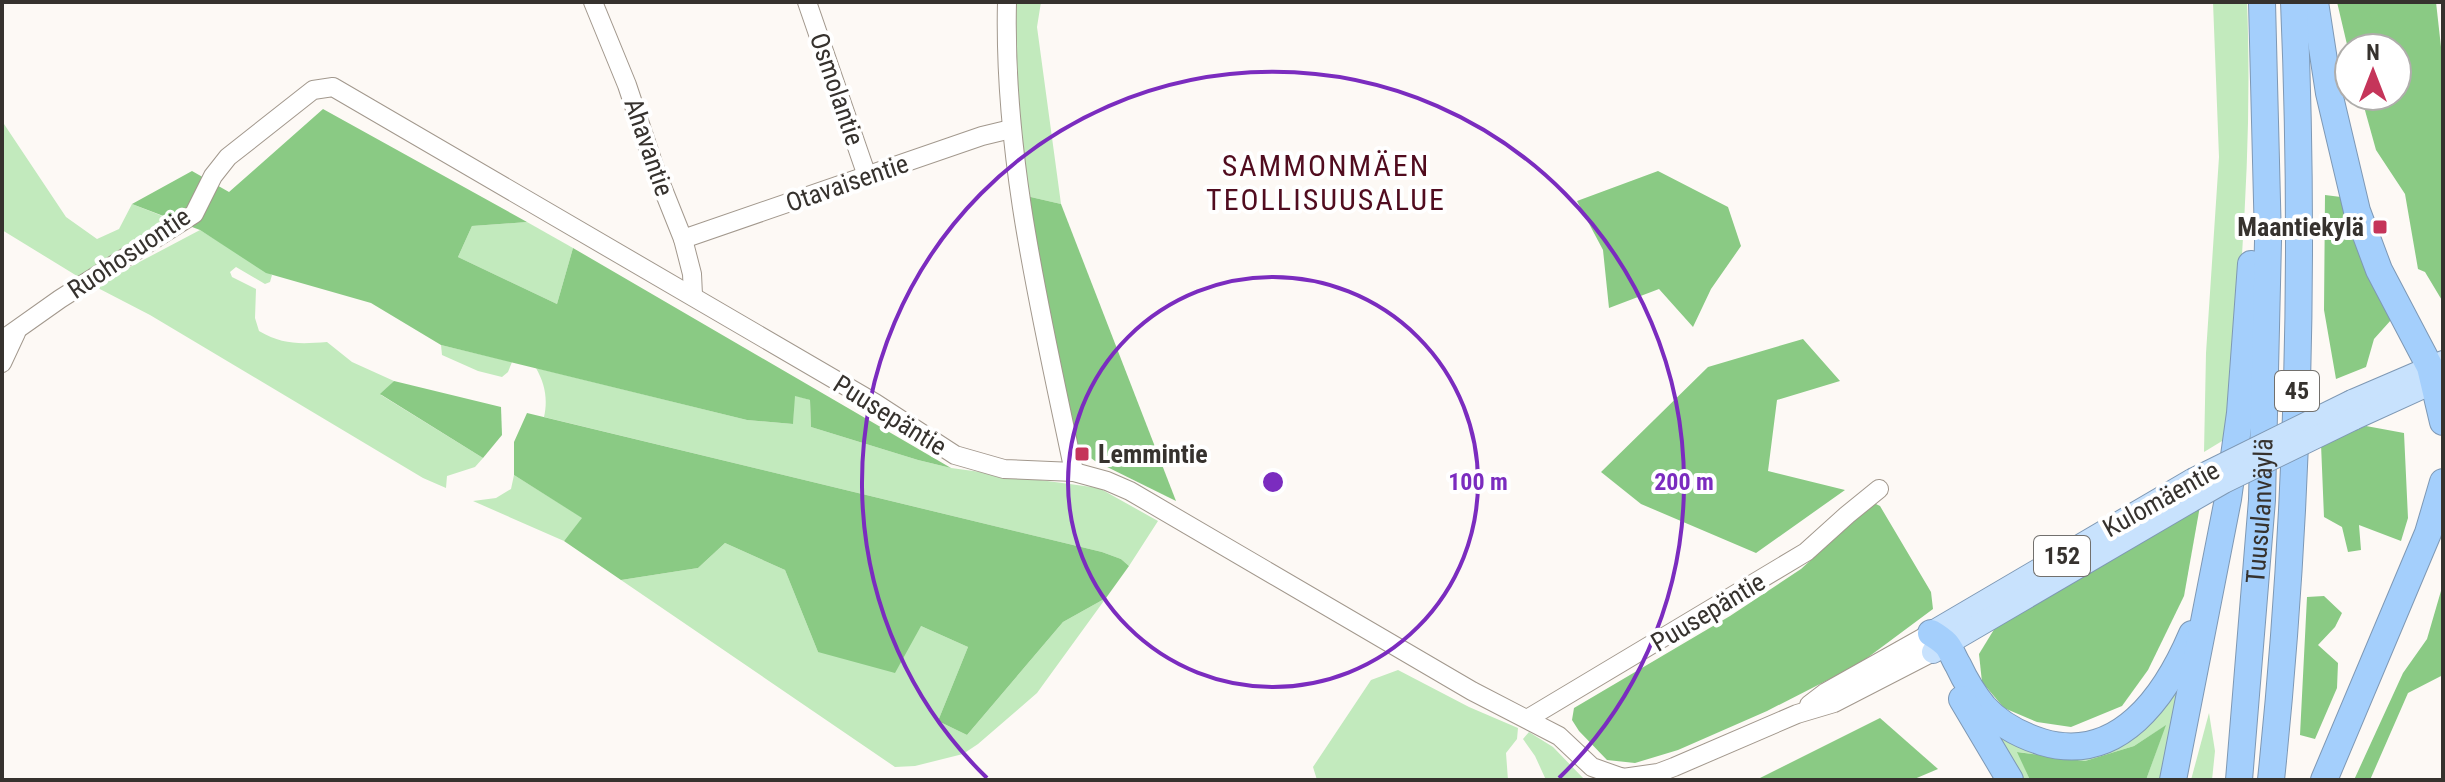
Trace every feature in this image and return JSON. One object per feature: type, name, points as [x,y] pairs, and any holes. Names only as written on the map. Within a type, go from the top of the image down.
[{"type":"highway","name":"Tuusulanväylä","points":[[2239,780],[2262,500],[2268,241],[2262,2]]},
{"type":"highway","name":"Tuusulanväylä","points":[[2271,780],[2293,499],[2298,361],[2299,235],[2294,2]]},
{"type":"highway","points":[[2315,2],[2329,93],[2357,211],[2379,270],[2438,372],[2443,422]]},
{"type":"highway","points":[[2173,780],[2228,499],[2240,413],[2252,251],[2254,160],[2265,69]]},
{"type":"highway","points":[[2324,780],[2428,533],[2443,482]]},
{"type":"highway","points":[[1937,643],[1983,706],[2012,730],[2048,744],[2086,744],[2119,733],[2159,698],[2192,635],[2213,574]]},
{"type":"highway","points":[[1937,643],[2010,780]]},
{"type":"main road","name":"Kulomäentie","points":[[1937,643],[2192,490],[2224,482],[2352,410],[2438,372]]},
{"type":"street","name":"Ahavantie","points":[[593,2],[683,239],[692,274],[693,295]]},
{"type":"street","name":"Osmolantie","points":[[807,2],[867,176]]},
{"type":"street","points":[[1007,2],[1005,59],[1026,238],[1074,472]]},
{"type":"street","name":"Puusepäntie","points":[[313,90],[333,87],[693,295],[875,403],[955,455],[1004,469],[1074,472],[1130,491],[1472,691],[1559,736],[1592,767],[1623,778],[1658,773],[1674,767],[1797,714],[1826,692],[1937,643]]},
{"type":"street","name":"Ruohosuontie","points":[[2,340],[60,299],[194,214],[213,176],[228,157],[313,90]]},
{"type":"street","name":"Otavaisentie","points":[[683,239],[982,136],[1011,129]]},
{"type":"street","points":[[2,363],[18,329]]},
{"type":"street","name":"Puusepäntie","points":[[1527,719],[1806,552],[1879,489]]},
{"type":"green space","points":[[1012,2],[1041,2],[1037,27],[1061,204],[1022,195]]},
{"type":"green space","points":[[2213,2],[2247,2],[2247,166],[2227,438],[2204,452],[2206,353],[2219,157]]},
{"type":"green space","points":[[2337,2],[2436,2],[2443,65],[2443,302],[2425,272],[2418,269],[2405,194],[2376,150],[2365,112],[2413,112],[2413,32],[2344,32]]},
{"type":"green space","points":[[323,109],[527,222],[472,226],[458,257],[557,304],[573,248],[951,468],[811,427],[810,400],[795,396],[793,424],[747,420],[441,345],[371,303],[266,273],[200,230],[132,204],[192,171],[229,192]]},
{"type":"green space","points":[[2,121],[66,217],[97,239],[119,229],[132,204],[175,221],[82,279],[2,230]]},
{"type":"green space","points":[[1658,171],[1728,207],[1741,246],[1711,289],[1693,327],[1659,289],[1609,308],[1603,250],[1577,201]]},
{"type":"green space","points":[[1022,195],[1061,204],[1176,501],[1095,461],[1077,448]]},
{"type":"green space","points":[[2325,195],[2341,197],[2391,320],[2374,339],[2366,367],[2336,379],[2324,310]]},
{"type":"green space","points":[[527,222],[573,248],[557,304],[458,257],[472,226]]},
{"type":"green space","points":[[200,230],[272,275],[270,282],[265,284],[236,267],[230,272],[232,277],[256,289],[255,318],[259,331],[292,342],[327,342],[352,362],[394,381],[381,395],[483,458],[475,467],[447,476],[446,488],[423,478],[150,315],[94,286]]},
{"type":"green space","points":[[1803,339],[1840,381],[1777,400],[1768,471],[1845,490],[1756,553],[1641,504],[1601,472],[1708,367]]},
{"type":"green space","points":[[441,345],[512,362],[502,377],[478,371],[442,355]]},
{"type":"green space","points":[[536,368],[747,420],[793,424],[794,395],[810,400],[811,427],[951,468],[1099,488],[1158,521],[1129,566],[1121,559],[1102,552],[544,417],[545,392]]},
{"type":"green space","points":[[394,381],[501,407],[502,435],[483,458],[380,394]]},
{"type":"green space","points":[[527,413],[1102,552],[1121,559],[1129,566],[1106,598],[1063,622],[967,735],[938,721],[968,647],[921,626],[895,673],[818,652],[785,570],[725,543],[698,568],[621,580],[564,541],[582,518],[514,475],[514,442]]},
{"type":"green space","points":[[2366,426],[2404,433],[2408,518],[2401,541],[2359,525],[2361,550],[2348,552],[2342,527],[2324,517],[2321,444]]},
{"type":"green space","points":[[514,475],[583,518],[564,541],[473,501],[496,498],[511,489]]},
{"type":"green space","points":[[1874,503],[1880,506],[1931,592],[1933,609],[1859,664],[1767,711],[1678,750],[1635,763],[1607,760],[1579,731],[1572,720],[1574,708],[1730,616],[1801,569]]},
{"type":"green space","points":[[2200,506],[2184,596],[2148,670],[2122,706],[2071,727],[2037,722],[2004,708],[1982,682],[1979,654],[1998,623]]},
{"type":"green space","points":[[725,543],[785,570],[818,652],[921,626],[968,647],[938,721],[967,735],[1063,622],[1106,598],[1037,693],[978,744],[963,754],[915,766],[895,767],[621,580],[698,568]]},
{"type":"green space","points":[[2443,584],[2443,675],[2408,693],[2370,780],[2354,780],[2403,673],[2427,639]]},
{"type":"green space","points":[[2324,596],[2342,613],[2335,627],[2318,645],[2338,663],[2337,688],[2315,739],[2300,735],[2307,597]]},
{"type":"green space","points":[[2187,657],[2172,737],[2160,780],[2146,780],[2165,726],[2134,746],[2085,761],[2018,752],[2030,780],[2017,780],[1987,719],[2090,748]]},
{"type":"green space","points":[[1398,670],[1469,707],[1518,728],[1517,739],[1506,753],[1508,780],[1317,780],[1313,767],[1371,680]]},
{"type":"green space","points":[[2209,713],[2215,751],[2212,780],[2191,780]]},
{"type":"green space","points":[[1880,718],[1938,769],[1912,780],[1756,780]]},
{"type":"green space","points":[[2166,725],[2146,780],[2030,780],[2017,752],[2085,761],[2134,746]]},
{"type":"green space","points":[[1529,732],[1553,747],[1585,780],[1546,780],[1523,739]]},
{"type":"place","name":"Maantiekylä","points":[[2380,227]]},
{"type":"place","name":"Lemmintie","points":[[1082,454]]},
{"type":"district","name":"SAMMONMÄEN TEOLLISUUSALUE","points":[[1326,182]]}]
